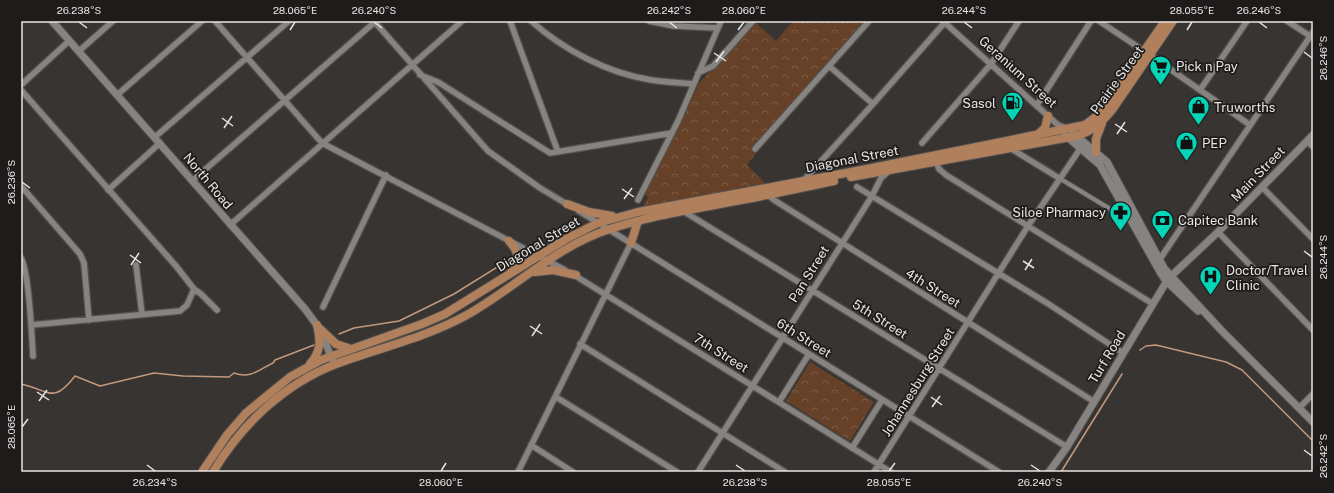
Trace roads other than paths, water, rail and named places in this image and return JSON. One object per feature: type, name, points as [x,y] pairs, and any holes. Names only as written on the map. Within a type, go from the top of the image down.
[{"type":"main road","name":"North Road","points":[[52,21],[305,309],[318,326],[334,365]]},
{"type":"main road","name":"Prairie Street","points":[[1066,131],[1084,125],[1101,113],[1165,21]]},
{"type":"main road","name":"Prairie Street","points":[[1066,131],[1094,129],[1102,122],[1144,52],[1173,21]]},
{"type":"main road","points":[[1036,136],[1045,128],[1048,116]]},
{"type":"main road","points":[[1096,152],[1096,139],[1102,122]]},
{"type":"main road","name":"Diagonal Street","points":[[202,472],[227,435],[246,413],[274,389],[308,366],[331,356],[434,320],[464,304],[566,239],[598,223],[617,217],[927,164],[935,159],[1036,136],[1066,131]]},
{"type":"main road","name":"Diagonal Street","points":[[213,472],[236,439],[269,405],[296,385],[334,365],[414,339],[475,310],[567,248],[607,229],[766,192],[803,181],[1010,148],[1066,131]]},
{"type":"main road","name":"Geranium Street","points":[[1066,131],[1083,145],[1100,165],[1132,222],[1168,279]]},
{"type":"main road","name":"Main Street","points":[[1168,279],[1218,232],[1313,135]]},
{"type":"main road","name":"Geranium Street","points":[[1083,145],[1096,152],[1111,170],[1160,259],[1168,279]]},
{"type":"main road","points":[[567,204],[589,212],[617,217]]},
{"type":"main road","points":[[630,243],[638,221]]},
{"type":"main road","points":[[509,241],[515,248],[518,256],[517,264],[510,274]]},
{"type":"main road","points":[[530,273],[553,270],[576,275]]},
{"type":"main road","points":[[1168,279],[1313,422]]},
{"type":"main road","name":"Turf Road","points":[[1054,472],[1058,462],[1093,401],[1168,279]]},
{"type":"main road","points":[[318,326],[336,344],[352,349]]},
{"type":"main road","points":[[308,366],[317,354],[320,346],[318,326]]},
{"type":"main road","name":"Turf Road","points":[[1049,472],[1058,462]]},
{"type":"street","points":[[79,51],[113,21]]},
{"type":"street","points":[[117,95],[202,21]]},
{"type":"street","points":[[215,21],[322,143]]},
{"type":"street","points":[[108,190],[158,140],[289,21]]},
{"type":"street","points":[[192,182],[375,21]]},
{"type":"street","name":"6th Street","points":[[375,21],[420,75],[488,151],[540,188],[999,472]]},
{"type":"street","points":[[230,225],[462,21]]},
{"type":"street","points":[[510,21],[558,152]]},
{"type":"street","points":[[531,21],[564,45],[602,65],[650,80],[694,84]]},
{"type":"street","points":[[649,21],[674,26],[718,28]]},
{"type":"street","points":[[638,200],[672,132],[721,21]]},
{"type":"street","points":[[698,73],[713,66],[753,21]]},
{"type":"street","points":[[755,149],[868,21]]},
{"type":"street","points":[[922,144],[991,64],[1019,21]]},
{"type":"street","points":[[1037,105],[1092,21]]},
{"type":"street","points":[[1098,21],[1250,124]]},
{"type":"street","points":[[1200,90],[1247,21]]},
{"type":"street","points":[[1160,259],[1250,124],[1312,36],[1287,21]]},
{"type":"street","points":[[803,181],[874,104],[945,22]]},
{"type":"street","name":"Geranium Street","points":[[945,22],[1066,131]]},
{"type":"street","points":[[21,85],[69,41]]},
{"type":"street","points":[[829,66],[874,104]]},
{"type":"street","points":[[420,75],[438,82],[550,153],[672,132]]},
{"type":"street","points":[[22,93],[176,266],[194,289],[217,310]]},
{"type":"street","points":[[1307,141],[1313,147]]},
{"type":"street","name":"7th Street","points":[[322,143],[576,275],[891,472]]},
{"type":"street","name":"Johannesburg Street","points":[[874,472],[1028,226],[1059,178],[1083,145]]},
{"type":"street","points":[[1010,148],[1132,222]]},
{"type":"street","points":[[935,159],[939,169],[946,175]]},
{"type":"street","points":[[927,164],[1153,304]]},
{"type":"street","name":"Pan Street","points":[[698,472],[872,196],[881,178],[889,171]]},
{"type":"street","points":[[323,307],[386,175]]},
{"type":"street","points":[[21,186],[80,254],[84,263],[89,320]]},
{"type":"street","points":[[857,187],[998,273],[1123,353]]},
{"type":"street","points":[[1262,187],[1313,239]]},
{"type":"street","name":"4th Street","points":[[766,192],[841,244],[1093,401]]},
{"type":"street","name":"5th Street","points":[[683,211],[1067,447]]},
{"type":"street","points":[[1218,232],[1313,330]]},
{"type":"street","points":[[518,472],[630,243]]},
{"type":"street","points":[[21,258],[24,264],[33,356]]},
{"type":"street","points":[[136,265],[142,314]]},
{"type":"street","points":[[31,325],[174,312],[183,309],[187,305],[194,289]]},
{"type":"street","points":[[580,344],[785,472]]},
{"type":"street","points":[[779,402],[809,354]]},
{"type":"street","points":[[1299,408],[1313,394]]},
{"type":"street","points":[[556,397],[677,472]]},
{"type":"street","points":[[852,448],[882,400]]},
{"type":"street","points":[[531,445],[573,472]]},
{"type":"waterway","points":[[339,334],[354,328],[399,321],[454,294],[512,258]]},
{"type":"waterway","points":[[21,384],[45,392],[56,393],[68,385],[75,376],[100,386],[154,373],[183,376],[229,377],[234,373],[245,375],[259,371],[273,363],[275,360],[314,345]]},
{"type":"waterway","points":[[1140,350],[1146,346],[1156,345],[1226,362],[1242,370],[1313,441]]},
{"type":"waterway","points":[[1061,472],[1122,374]]},
{"type":"place","name":"Pick n Pay","points":[[1161,86]]},
{"type":"place","name":"Sasol","points":[[1012,122]]},
{"type":"place","name":"Truworths","points":[[1199,126]]},
{"type":"place","name":"PEP","points":[[1187,162]]},
{"type":"place","name":"Siloe Pharmacy","points":[[1121,232]]},
{"type":"place","name":"Capitec Bank","points":[[1163,240]]},
{"type":"place","name":"Doctor/Travel Clinic","points":[[1210,296]]}]
